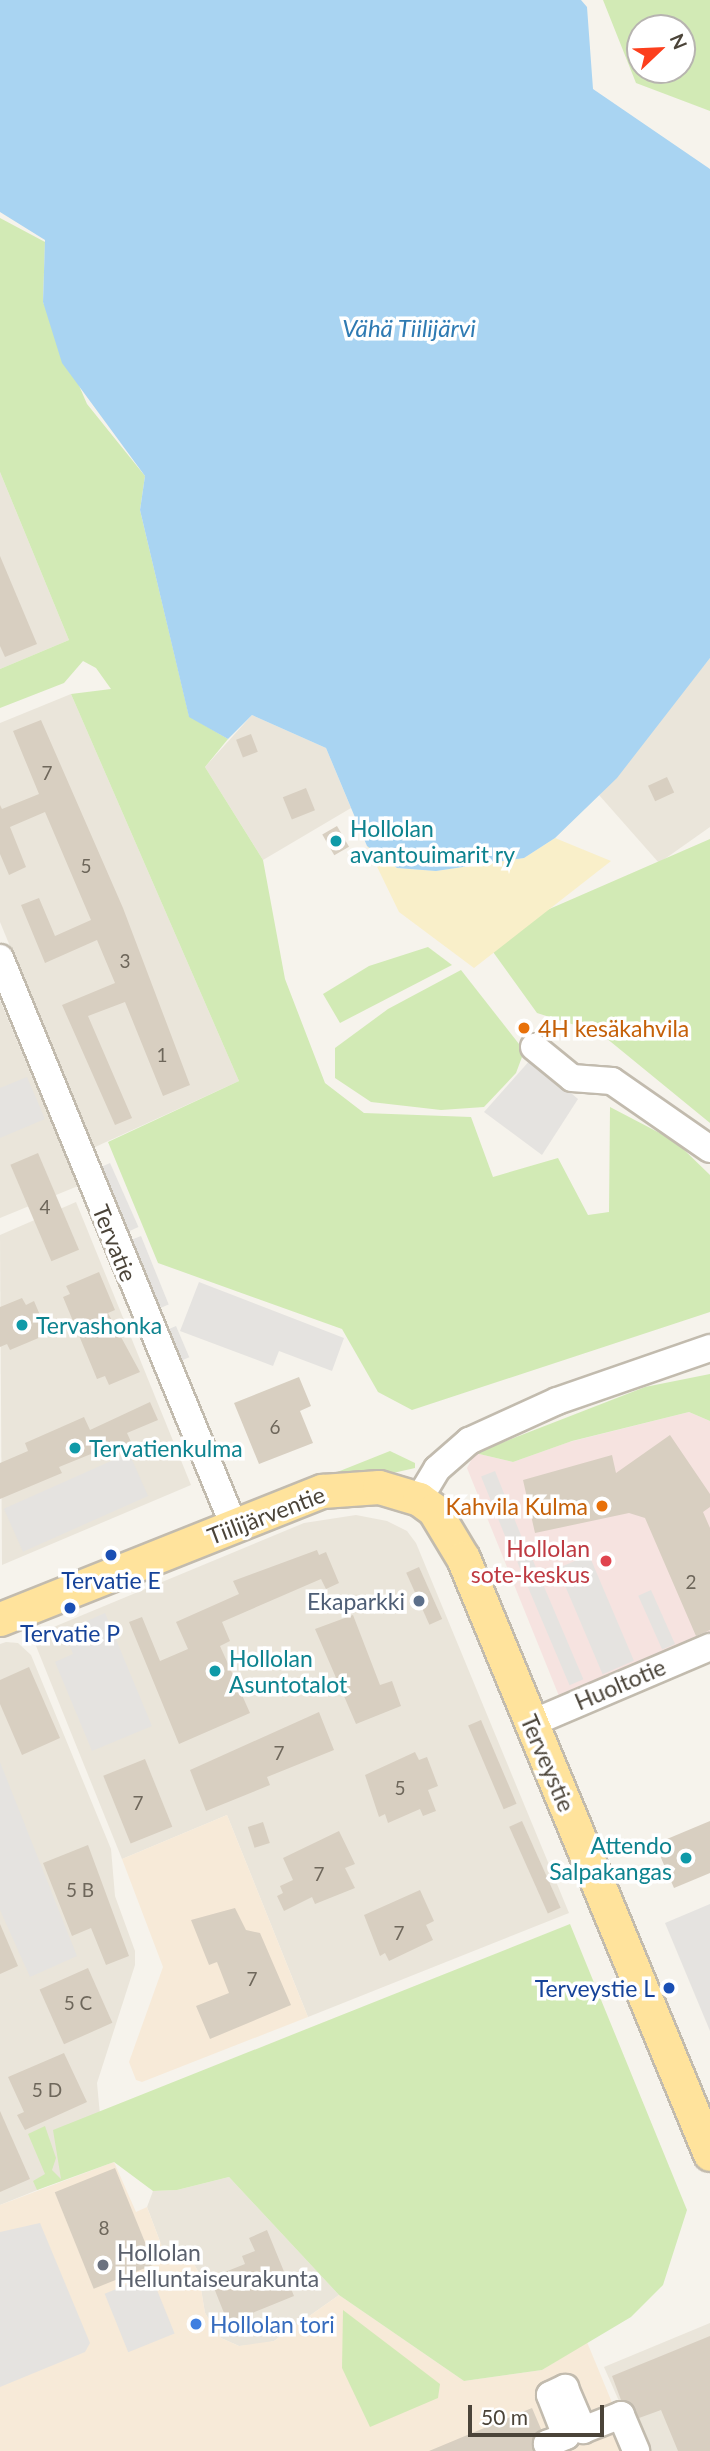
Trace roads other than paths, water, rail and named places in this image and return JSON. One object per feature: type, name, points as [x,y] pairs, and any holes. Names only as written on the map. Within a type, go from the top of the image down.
[{"type":"main road","name":"Tiilijärventie","points":[[0,1619],[234,1526],[340,1488],[379,1487],[419,1499]]},
{"type":"main road","name":"Terveystie","points":[[419,1499],[434,1510],[450,1532],[710,2154]]},
{"type":"street","name":"Tervatie","points":[[0,958],[234,1526]]},
{"type":"street","points":[[534,1047],[572,1078],[612,1081],[710,1149]]},
{"type":"street","points":[[419,1499],[437,1469],[469,1441],[557,1401],[710,1348]]},
{"type":"street","name":"Huoltotie","points":[[531,1723],[710,1647]]},
{"type":"street","points":[[550,2451],[547,2444],[566,2435],[550,2395],[565,2388],[583,2430],[621,2415],[636,2451]]},
{"type":"water","name":"Vähä Tiilijärvi","points":[[0,0],[581,0],[587,7],[593,89],[710,169],[710,658],[617,778],[555,838],[524,858],[436,871],[397,868],[367,846],[326,748],[252,715],[228,739],[189,717],[140,510],[145,476],[62,363],[43,302],[45,240],[0,212]]},
{"type":"place","name":"Hollolan avantouimarit ry","points":[[336,841]]},
{"type":"place","name":"4H kesäkahvila","points":[[524,1028]]},
{"type":"place","name":"Tervashonka","points":[[22,1325]]},
{"type":"place","name":"Tervatienkulma","points":[[75,1448]]},
{"type":"place","name":"Kahvila Kulma","points":[[602,1506]]},
{"type":"place","name":"Tervatie E","points":[[111,1555]]},
{"type":"place","name":"Hollolan sote-keskus","points":[[606,1561]]},
{"type":"place","name":"Ekaparkki","points":[[419,1601]]},
{"type":"place","name":"Tervatie P","points":[[70,1608]]},
{"type":"place","name":"Hollolan Asuntotalot","points":[[215,1671]]},
{"type":"place","name":"Attendo Salpakangas","points":[[686,1858]]},
{"type":"place","name":"Terveystie L","points":[[669,1988]]},
{"type":"place","name":"Hollolan Helluntaiseurakunta","points":[[103,2265]]},
{"type":"place","name":"Hollolan tori","points":[[196,2324]]}]
